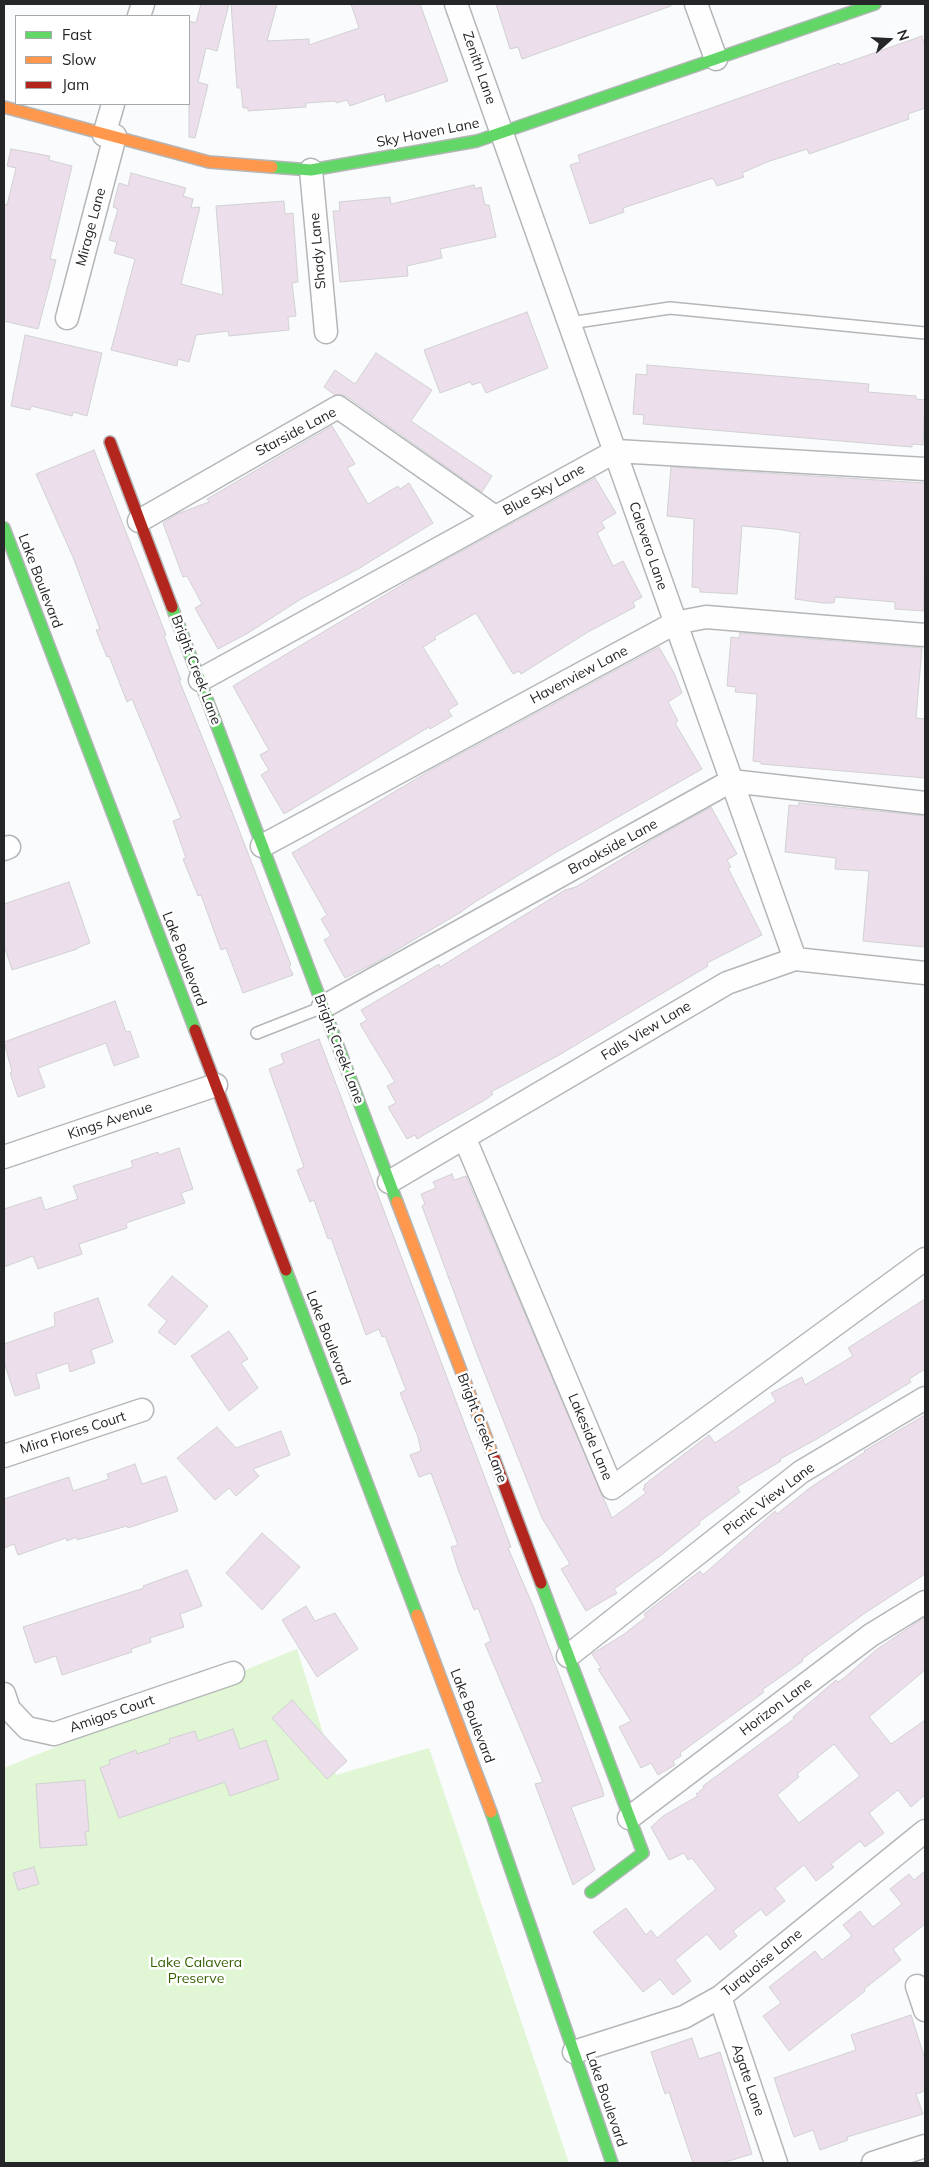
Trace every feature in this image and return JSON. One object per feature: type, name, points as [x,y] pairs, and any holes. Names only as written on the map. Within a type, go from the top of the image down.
[{"type":"street","name":"Zenith Lane","points":[[456,4],[501,132]]},
{"type":"street","points":[[696,4],[716,58]]},
{"type":"street","name":"Sky Haven Lane","points":[[4,107],[208,162],[311,170],[477,141],[875,4]]},
{"type":"street","name":"Mirage Lane","points":[[67,318],[110,135],[113,105]]},
{"type":"street","name":"Calevero Lane","points":[[501,132],[616,450],[675,623],[795,959]]},
{"type":"street","name":"Shady Lane","points":[[311,170],[326,332]]},
{"type":"street","name":"Starside Lane","points":[[139,521],[338,406],[495,517]]},
{"type":"street","name":"Bright Creek Lane","points":[[110,442],[643,1853],[591,1892]]},
{"type":"street","points":[[616,450],[925,469]]},
{"type":"street","name":"Blue Sky Lane","points":[[200,680],[616,450]]},
{"type":"street","name":"Lake Boulevard","points":[[4,528],[481,1782],[612,2163]]},
{"type":"street","name":"Havenview Lane","points":[[262,846],[675,623],[706,617],[925,635]]},
{"type":"street","points":[[731,781],[925,803]]},
{"type":"street","name":"Brookside Lane","points":[[323,1008],[731,781]]},
{"type":"street","name":"Falls View Lane","points":[[389,1182],[465,1139],[727,983],[795,959],[925,973]]},
{"type":"street","name":"Kings Avenue","points":[[4,1157],[216,1085]]},
{"type":"street","name":"Lakeside Lane","points":[[465,1139],[612,1488],[925,1259]]},
{"type":"street","name":"Picnic View Lane","points":[[568,1656],[801,1472],[925,1398]]},
{"type":"street","name":"Mira Flores Court","points":[[4,1456],[142,1410]]},
{"type":"street","name":"Horizon Lane","points":[[630,1818],[871,1635],[925,1602]]},
{"type":"street","name":"Amigos Court","points":[[4,1696],[9,1709],[27,1728],[54,1734],[233,1673]]},
{"type":"street","name":"Turquoise Lane","points":[[574,2052],[684,2017],[720,1997],[925,1831]]},
{"type":"street","points":[[917,1986],[925,2010]]},
{"type":"street","name":"Agate Lane","points":[[720,1997],[776,2163]]},
{"type":"street","points":[[873,2163],[925,2146]]},
{"type":"lane","points":[[570,323],[670,308],[925,334]]},
{"type":"lane","points":[[257,1032],[323,1008]]},
{"type":"green space","name":"Lake Calavera Preserve","points":[[297,1649],[336,1775],[429,1748],[569,2163],[4,2163],[4,1768]]},
{"type":"building","points":[[201,4],[229,4],[217,51],[206,48],[198,82],[208,85],[195,138],[189,137],[189,105],[190,21],[196,23]]},
{"type":"building","points":[[231,4],[277,4],[267,41],[309,39],[309,45],[359,28],[351,4],[420,4],[448,81],[386,102],[384,94],[350,106],[347,100],[336,103],[336,101],[306,103],[306,107],[248,111],[248,108],[243,108],[241,88],[237,88]]},
{"type":"building","points":[[496,4],[670,4],[671,6],[522,59],[518,47],[510,49]]},
{"type":"building","points":[[922,36],[925,46],[925,108],[908,114],[909,119],[809,154],[807,149],[767,162],[742,173],[744,177],[717,186],[713,178],[623,208],[624,212],[590,224],[570,165],[580,162],[578,155],[839,63],[840,65]]},
{"type":"building","points":[[11,149],[50,156],[49,160],[72,166],[50,259],[56,260],[38,329],[4,321],[4,204],[7,205],[16,168],[7,166]]},
{"type":"building","points":[[131,173],[186,188],[183,196],[193,199],[191,208],[200,207],[181,284],[223,295],[216,206],[284,201],[285,214],[293,213],[298,282],[292,283],[296,316],[288,317],[289,330],[229,336],[228,331],[196,335],[189,362],[178,359],[177,366],[111,350],[135,259],[114,253],[117,242],[109,240],[118,209],[113,207],[119,183],[128,186]]},
{"type":"building","points":[[474,185],[475,189],[481,187],[485,205],[489,205],[496,237],[440,249],[442,258],[407,266],[408,276],[340,282],[333,211],[340,211],[339,202],[390,197],[391,204]]},
{"type":"building","points":[[527,312],[548,368],[486,393],[481,382],[472,385],[470,382],[440,393],[424,350]]},
{"type":"building","points":[[25,335],[102,353],[87,416],[73,412],[72,416],[31,406],[30,410],[11,406]]},
{"type":"building","points":[[376,353],[432,390],[411,421],[492,476],[482,492],[346,396],[335,395],[324,387],[335,370],[355,384]]},
{"type":"building","points":[[647,365],[869,384],[868,392],[916,396],[916,399],[925,400],[923,445],[912,444],[912,447],[643,424],[644,415],[633,414],[636,374],[647,375]]},
{"type":"building","points":[[332,426],[355,464],[347,468],[368,504],[398,486],[400,489],[409,483],[433,523],[358,569],[301,599],[248,633],[218,649],[195,608],[202,604],[187,576],[183,577],[163,523],[177,514],[209,502],[207,499]]},
{"type":"building","points":[[94,450],[166,635],[164,636],[181,680],[179,680],[291,965],[289,966],[293,975],[243,993],[226,948],[221,950],[201,895],[198,896],[183,859],[186,858],[173,821],[181,818],[132,699],[127,702],[109,656],[107,657],[96,630],[100,629],[73,557],[36,474]]},
{"type":"building","points":[[671,467],[925,483],[924,611],[895,609],[895,602],[835,597],[834,603],[795,599],[800,533],[742,526],[737,594],[700,592],[700,588],[692,587],[694,519],[667,516]]},
{"type":"building","points":[[595,478],[616,513],[601,522],[605,528],[597,533],[613,566],[623,561],[642,597],[633,602],[635,607],[588,632],[521,674],[519,671],[513,674],[476,613],[434,637],[436,639],[423,647],[458,704],[448,710],[452,716],[430,729],[429,727],[284,814],[261,775],[269,770],[260,755],[269,750],[233,686],[420,574]]},
{"type":"building","points":[[740,633],[922,648],[916,718],[925,719],[925,778],[761,764],[761,762],[753,761],[757,694],[735,692],[736,687],[727,686],[731,637],[739,638]]},
{"type":"building","points":[[659,647],[675,675],[682,693],[668,702],[678,721],[675,723],[702,769],[555,853],[373,964],[345,978],[324,940],[331,936],[321,919],[327,915],[292,853],[431,770]]},
{"type":"building","points":[[799,803],[925,816],[925,947],[863,941],[869,871],[835,869],[836,858],[785,852],[789,805],[798,806]]},
{"type":"building","points":[[711,807],[737,854],[727,860],[731,867],[728,868],[762,935],[707,963],[708,966],[559,1055],[491,1092],[493,1094],[485,1100],[417,1139],[415,1135],[407,1139],[388,1107],[396,1103],[387,1086],[395,1082],[360,1024],[367,1020],[361,1010],[439,964],[440,967],[565,890],[576,887],[654,839]]},
{"type":"building","points":[[69,882],[90,943],[12,970],[4,945],[4,904]]},
{"type":"building","points":[[115,1001],[126,1032],[130,1031],[139,1057],[114,1066],[106,1043],[38,1068],[45,1087],[18,1097],[10,1073],[12,1072],[4,1042]]},
{"type":"building","points":[[319,1039],[511,1547],[508,1548],[534,1608],[602,1788],[604,1796],[571,1807],[595,1870],[573,1885],[535,1784],[543,1782],[485,1644],[491,1641],[478,1608],[474,1610],[458,1569],[451,1547],[458,1545],[431,1473],[419,1477],[410,1455],[421,1451],[418,1437],[400,1393],[406,1390],[385,1336],[382,1337],[379,1329],[366,1335],[331,1238],[328,1239],[314,1200],[310,1202],[297,1170],[304,1167],[269,1069],[284,1063],[281,1054]]},
{"type":"building","points":[[179,1148],[193,1189],[181,1193],[185,1203],[126,1223],[127,1228],[79,1244],[82,1254],[38,1269],[33,1256],[4,1267],[4,1209],[41,1197],[45,1210],[78,1199],[73,1186],[133,1167],[131,1161],[158,1152],[159,1155]]},
{"type":"building","points":[[452,1174],[454,1180],[466,1176],[612,1518],[646,1493],[643,1489],[644,1485],[709,1435],[715,1443],[776,1401],[771,1393],[802,1377],[805,1385],[853,1356],[848,1348],[925,1299],[925,1369],[909,1379],[911,1382],[780,1459],[781,1461],[737,1487],[740,1492],[699,1522],[700,1524],[660,1556],[614,1589],[617,1593],[586,1611],[561,1569],[570,1564],[542,1518],[477,1354],[422,1206],[425,1204],[421,1194],[436,1188],[433,1182]]},
{"type":"building","points":[[172,1276],[208,1306],[175,1345],[158,1332],[167,1321],[148,1305]]},
{"type":"building","points":[[98,1298],[113,1342],[91,1350],[95,1363],[70,1372],[68,1363],[36,1374],[40,1388],[15,1396],[4,1362],[4,1344],[55,1326],[54,1313]]},
{"type":"building","points":[[229,1331],[248,1359],[241,1363],[258,1388],[229,1411],[191,1356]]},
{"type":"building","points":[[925,1415],[925,1574],[865,1613],[802,1659],[803,1661],[762,1690],[764,1692],[680,1753],[681,1756],[673,1761],[675,1765],[658,1775],[651,1763],[641,1768],[619,1727],[631,1721],[598,1669],[601,1668],[592,1654],[623,1635],[646,1617],[644,1614],[700,1571],[703,1575],[775,1511],[777,1514],[811,1487],[864,1451]]},
{"type":"building","points":[[217,1427],[236,1448],[281,1431],[290,1455],[253,1469],[259,1476],[236,1496],[229,1488],[215,1500],[177,1458]]},
{"type":"building","points":[[135,1464],[142,1484],[166,1476],[178,1511],[128,1528],[127,1526],[77,1540],[77,1537],[67,1541],[66,1538],[18,1555],[14,1544],[4,1548],[4,1499],[69,1477],[73,1491],[109,1479],[107,1474]]},
{"type":"building","points":[[262,1533],[300,1567],[262,1610],[226,1573]]},
{"type":"building","points":[[187,1570],[202,1606],[180,1614],[184,1627],[150,1638],[151,1642],[131,1649],[132,1652],[62,1675],[56,1656],[35,1663],[23,1627],[144,1588],[143,1586]]},
{"type":"building","points":[[306,1606],[315,1621],[335,1613],[358,1649],[317,1677],[282,1620]]},
{"type":"building","points":[[925,1617],[925,1670],[869,1717],[891,1744],[925,1720],[925,1795],[911,1807],[898,1790],[869,1813],[884,1833],[865,1847],[860,1841],[831,1864],[834,1867],[816,1881],[804,1865],[775,1888],[785,1901],[766,1916],[761,1909],[733,1931],[737,1936],[720,1950],[707,1934],[675,1960],[691,1981],[673,1995],[660,1979],[643,1992],[593,1932],[626,1908],[646,1935],[651,1930],[657,1938],[716,1889],[692,1858],[688,1860],[684,1853],[669,1860],[651,1827],[663,1816],[698,1796],[696,1794],[704,1788],[703,1786],[794,1719],[793,1717],[836,1680],[838,1682],[844,1678],[876,1650]],"holes":[[[834,1744],[860,1776],[799,1823],[777,1795],[799,1777],[797,1774]]]},
{"type":"building","points":[[292,1700],[347,1761],[327,1779],[272,1718]]},
{"type":"building","points":[[233,1729],[240,1749],[266,1740],[279,1779],[230,1796],[225,1782],[119,1818],[100,1768],[110,1764],[109,1760],[136,1750],[137,1754],[170,1743],[169,1739],[195,1731],[198,1741]]},
{"type":"building","points":[[85,1780],[89,1831],[85,1832],[87,1845],[40,1848],[36,1784]]},
{"type":"building","points":[[34,1867],[39,1884],[18,1890],[13,1873]]},
{"type":"building","points":[[925,1871],[925,1924],[893,1949],[901,1960],[789,2051],[763,2016],[781,2003],[769,1987],[815,1951],[822,1960],[852,1936],[843,1925],[860,1911],[873,1927],[902,1904],[890,1889],[909,1874],[914,1880]]},
{"type":"building","points":[[911,2015],[925,2059],[925,2091],[916,2094],[923,2114],[847,2137],[848,2140],[820,2150],[813,2130],[794,2137],[774,2078],[856,2050],[851,2035]]},
{"type":"building","points":[[692,2038],[699,2059],[720,2052],[752,2154],[722,2163],[693,2163],[669,2092],[665,2094],[651,2052]]},
{"type":"traffic: fast","points":[[272,167],[311,170],[477,141],[875,4]]},
{"type":"traffic: fast","points":[[4,528],[195,1030]]},
{"type":"traffic: fast","points":[[172,607],[397,1202]]},
{"type":"traffic: fast","points":[[286,1270],[417,1615]]},
{"type":"traffic: fast","points":[[541,1583],[643,1853],[591,1892]]},
{"type":"traffic: fast","points":[[491,1812],[612,2163]]},
{"type":"traffic: slow","points":[[4,107],[209,162],[272,167]]},
{"type":"traffic: slow","points":[[397,1202],[494,1458]]},
{"type":"traffic: slow","points":[[417,1615],[491,1812]]},
{"type":"traffic: jam","points":[[110,442],[172,607]]},
{"type":"traffic: jam","points":[[195,1030],[286,1270]]},
{"type":"traffic: jam","points":[[494,1458],[541,1583]]}]
